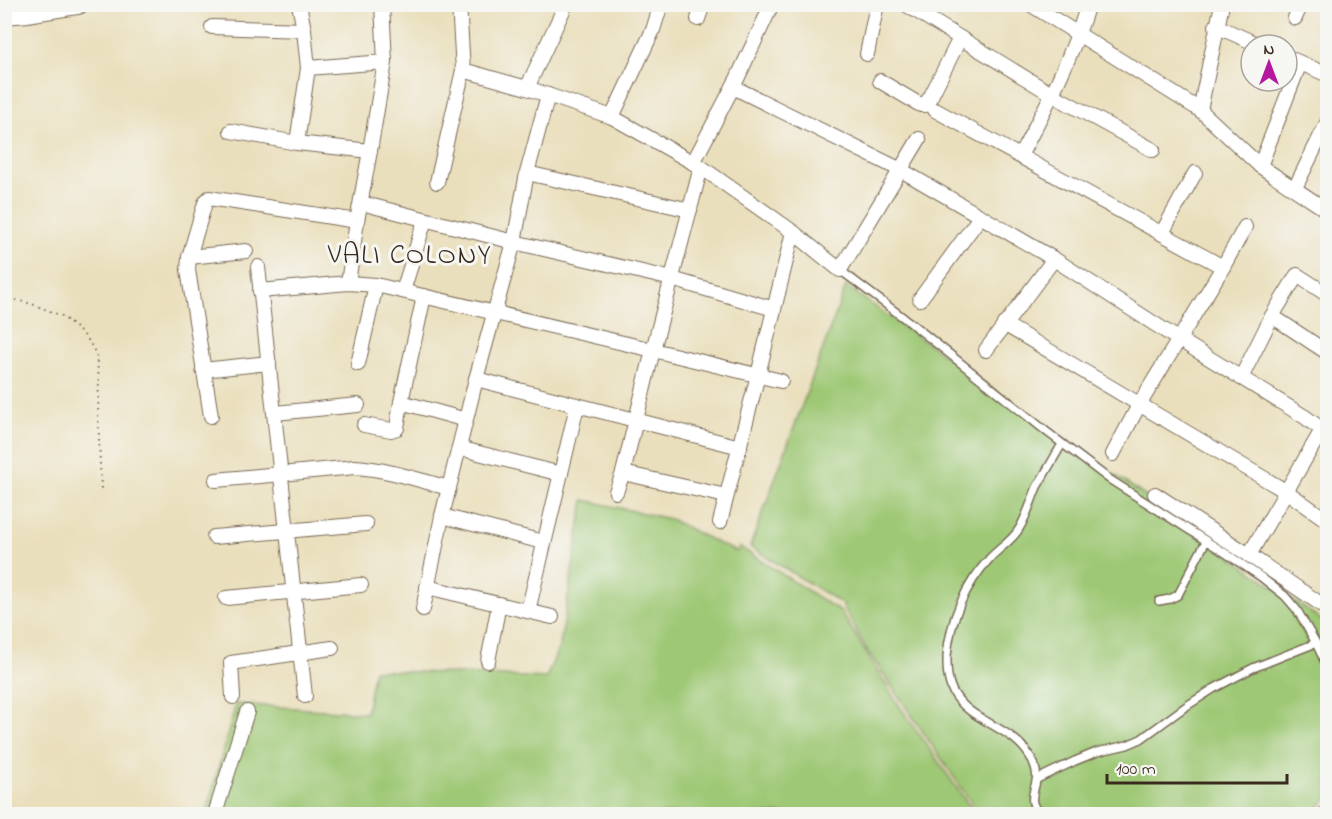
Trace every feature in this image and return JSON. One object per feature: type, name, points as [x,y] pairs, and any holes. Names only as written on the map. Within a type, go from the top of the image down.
[{"type":"street","points":[[4,14],[28,8],[78,4]]},
{"type":"street","points":[[297,143],[308,68],[299,4]]},
{"type":"street","points":[[348,283],[385,62],[382,4]]},
{"type":"street","points":[[436,182],[463,70],[459,4]]},
{"type":"street","points":[[527,88],[566,4]]},
{"type":"street","points":[[612,117],[653,30],[661,4]]},
{"type":"street","points":[[698,19],[703,4]]},
{"type":"street","points":[[616,492],[623,473],[690,210],[697,165],[772,4]]},
{"type":"street","points":[[867,54],[877,4]]},
{"type":"street","points":[[905,4],[1053,95],[1153,150]]},
{"type":"street","points":[[1030,4],[1200,110],[1260,166],[1328,211]]},
{"type":"street","points":[[1020,156],[1053,95],[1079,34],[1088,4]]},
{"type":"street","points":[[1200,110],[1222,4]]},
{"type":"street","points":[[1295,18],[1301,4]]},
{"type":"street","points":[[1216,26],[1239,36]]},
{"type":"street","points":[[212,27],[304,30]]},
{"type":"street","points":[[880,81],[917,103],[925,105],[960,38]]},
{"type":"street","points":[[308,68],[385,62]]},
{"type":"street","points":[[1299,63],[1328,75]]},
{"type":"street","points":[[463,70],[527,88],[612,117],[697,165],[792,232],[840,270],[919,139]]},
{"type":"street","points":[[733,87],[901,170],[1054,259],[1305,417],[1325,432],[1249,555]]},
{"type":"street","points":[[1260,166],[1283,93]]},
{"type":"street","points":[[423,609],[442,516],[476,379],[514,242],[527,173],[548,95]]},
{"type":"street","points":[[935,110],[1223,267]]},
{"type":"street","points":[[1295,188],[1328,121]]},
{"type":"street","points":[[231,131],[297,143],[370,151]]},
{"type":"street","points":[[527,173],[690,210]]},
{"type":"street","points":[[1162,233],[1195,173]]},
{"type":"street","points":[[211,416],[188,270],[189,257],[205,203],[209,198],[357,221]]},
{"type":"street","points":[[360,202],[514,242],[672,279],[774,309]]},
{"type":"street","points":[[920,299],[980,217]]},
{"type":"street","points":[[403,291],[425,220]]},
{"type":"street","points":[[1113,454],[1138,405],[1245,227]]},
{"type":"street","points":[[720,522],[792,232]]},
{"type":"street","points":[[189,257],[246,251]]},
{"type":"street","points":[[986,350],[1054,259]]},
{"type":"street","points":[[258,267],[305,696]]},
{"type":"street","points":[[1240,378],[1272,316],[1297,275],[1328,295]]},
{"type":"street","points":[[260,291],[348,283],[376,285],[782,381]]},
{"type":"street","points":[[358,364],[376,285]]},
{"type":"street","points":[[364,425],[391,430],[397,428],[424,296]]},
{"type":"street","points":[[1272,316],[1328,353]]},
{"type":"street","points":[[1004,324],[1287,492],[1328,521]]},
{"type":"street","points":[[203,370],[269,363]]},
{"type":"street","points":[[476,379],[740,447]]},
{"type":"street","points":[[401,402],[466,420]]},
{"type":"street","points":[[274,414],[358,405]]},
{"type":"street","points":[[528,611],[577,406]]},
{"type":"street","points":[[459,448],[561,474]]},
{"type":"street","points":[[216,480],[367,468],[379,469],[449,488]]},
{"type":"street","points":[[623,473],[726,496]]},
{"type":"street","points":[[1155,494],[1328,609]]},
{"type":"street","points":[[442,516],[543,542]]},
{"type":"street","points":[[214,537],[366,524]]},
{"type":"street","points":[[226,598],[361,585]]},
{"type":"street","points":[[427,587],[552,617]]},
{"type":"street","points":[[488,661],[499,604]]},
{"type":"street","points":[[233,697],[231,663],[332,648]]},
{"type":"street","points":[[215,814],[247,712]]},
{"type":"lane","points":[[840,270],[1109,479],[1261,577],[1297,610],[1328,669]]},
{"type":"lane","points":[[1040,814],[1033,803],[1032,795],[1037,780],[1035,767],[1029,755],[1018,742],[966,709],[959,701],[948,678],[948,644],[954,617],[969,586],[990,558],[1016,534],[1038,487],[1062,444]]},
{"type":"lane","points":[[1159,601],[1178,595],[1206,541]]},
{"type":"lane","points":[[1037,780],[1075,761],[1141,739],[1213,689],[1252,668],[1316,643]]},
{"type":"path","points":[[4,297],[32,304],[62,316],[87,338],[96,354],[99,379],[101,489]]},
{"type":"green space","points":[[846,286],[1327,624],[1327,799],[1313,814],[979,814],[867,650],[841,603],[750,547]]},
{"type":"green space","points":[[584,500],[670,519],[737,552],[740,547],[841,612],[894,698],[975,814],[206,814],[236,704],[366,713],[374,670],[546,678],[560,645]]},
{"type":"district","name":"VALI COLONY","points":[[410,253]]}]
